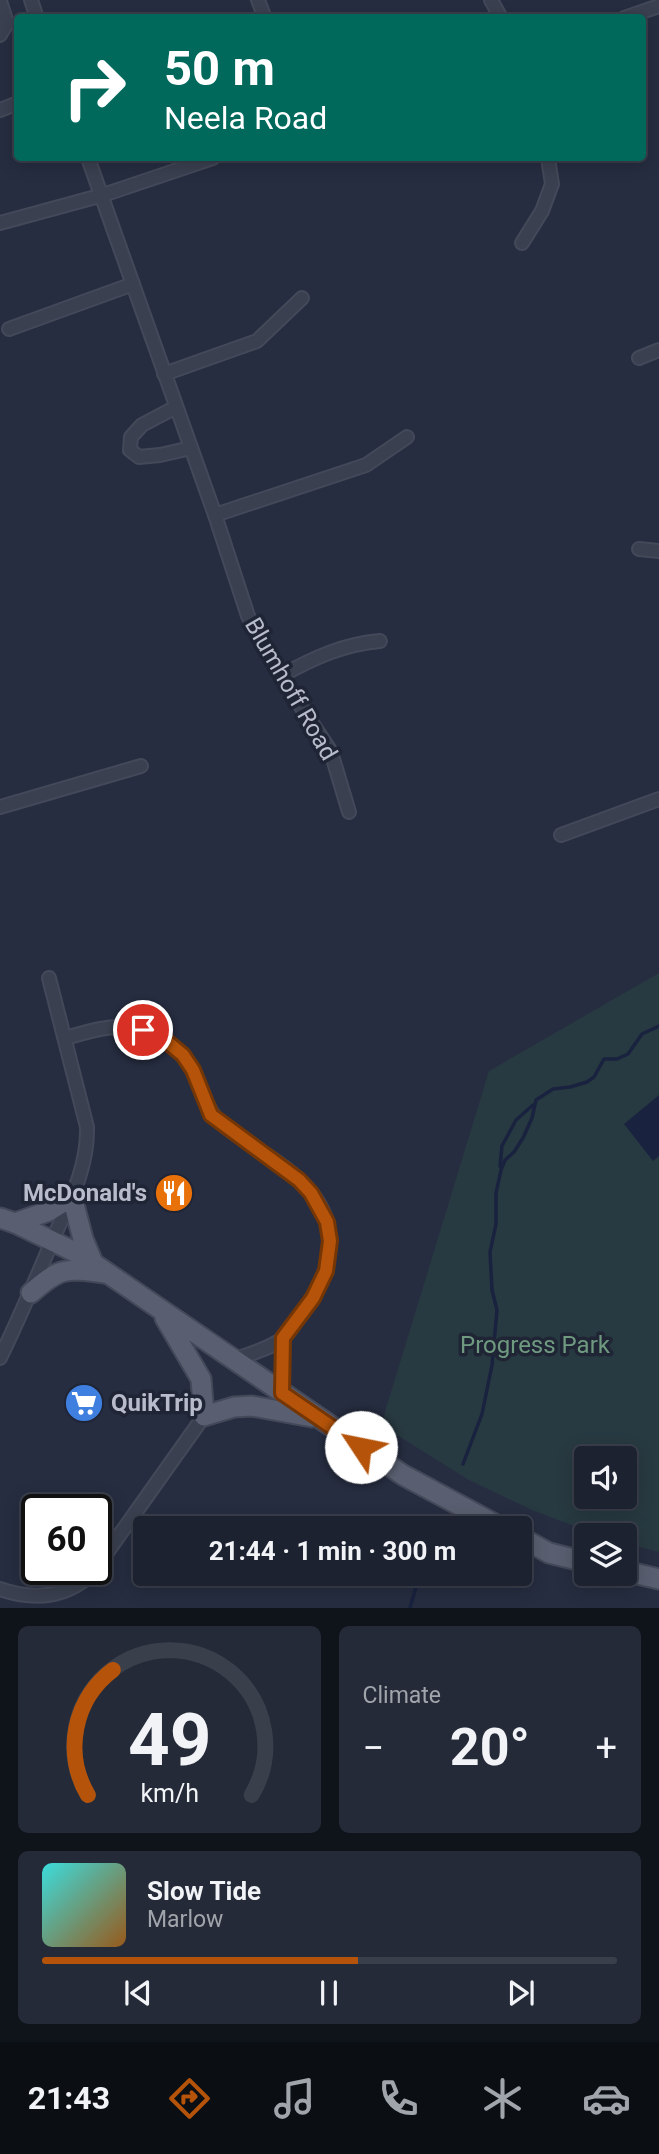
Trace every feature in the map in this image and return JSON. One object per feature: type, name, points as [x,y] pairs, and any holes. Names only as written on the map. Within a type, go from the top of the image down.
[{"type":"main road","points":[[8,1221],[49,1211],[72,1197],[79,1225],[101,1268]]},
{"type":"main road","points":[[8,1221],[53,1240],[101,1268],[403,1475],[480,1516]]},
{"type":"main road","points":[[31,1293],[48,1277],[67,1270],[101,1268]]},
{"type":"main road","points":[[160,1310],[201,1379],[204,1416],[252,1406],[320,1419]]},
{"type":"main road","points":[[532,1543],[550,1553],[574,1559]]},
{"type":"main road","points":[[637,1574],[659,1580]]},
{"type":"street","points":[[0,1],[7,23],[0,35]]},
{"type":"street","points":[[635,14],[659,5]]},
{"type":"street","name":"Blumhoff Road","points":[[90,161],[248,616],[281,676],[331,752],[349,812]]},
{"type":"street","points":[[0,223],[103,195],[204,161]]},
{"type":"street","points":[[522,243],[542,211],[552,184],[548,161]]},
{"type":"street","points":[[9,329],[133,284]]},
{"type":"street","points":[[164,374],[257,341],[302,299]]},
{"type":"street","points":[[639,358],[659,350]]},
{"type":"street","points":[[176,407],[142,425],[131,436],[130,450],[139,457],[191,448]]},
{"type":"street","points":[[215,515],[366,465],[407,436]]},
{"type":"street","points":[[639,549],[659,551]]},
{"type":"street","points":[[281,676],[304,663],[354,643],[380,641]]},
{"type":"street","points":[[0,807],[141,766]]},
{"type":"street","points":[[561,835],[659,799]]},
{"type":"street","points":[[0,1358],[72,1197],[88,1148],[87,1127],[49,978]]},
{"type":"street","points":[[65,1038],[123,1027],[143,1030],[165,1040],[183,1055],[193,1070],[211,1115],[299,1180],[311,1193],[327,1222],[329,1257],[321,1285],[283,1338],[233,1360]]},
{"type":"street","points":[[282,1393],[283,1338]]},
{"type":"street","points":[[112,1546],[204,1416]]},
{"type":"street","points":[[0,1589],[17,1595],[44,1596],[80,1585]]},
{"type":"green space","name":"Progress Park","points":[[659,973],[659,1552],[637,1546],[637,1523],[574,1523],[574,1526],[532,1510],[469,1480],[381,1425],[489,1071]]},
{"type":"water","points":[[659,1095],[659,1156],[653,1161],[624,1124]]},
{"type":"waterway","points":[[463,1464],[482,1414],[492,1365],[497,1310],[492,1290],[490,1252],[496,1224],[496,1193],[505,1160],[523,1138],[536,1100],[553,1089],[587,1082],[594,1077],[604,1059],[617,1059],[628,1054],[642,1034],[659,1026]]},
{"type":"waterway","points":[[500,1166],[502,1146],[516,1120],[533,1105]]},
{"type":"waterway","points":[[410,1608],[416,1586]]},
{"type":"place","name":"McDonald's","points":[[174,1193]]},
{"type":"place","name":"QuikTrip","points":[[84,1403]]},
{"type":"route","points":[[143,1030],[165,1040],[183,1055],[193,1070],[211,1115],[299,1180],[321,1208],[327,1222],[329,1257],[321,1285],[283,1338],[282,1393],[361,1447]]}]
